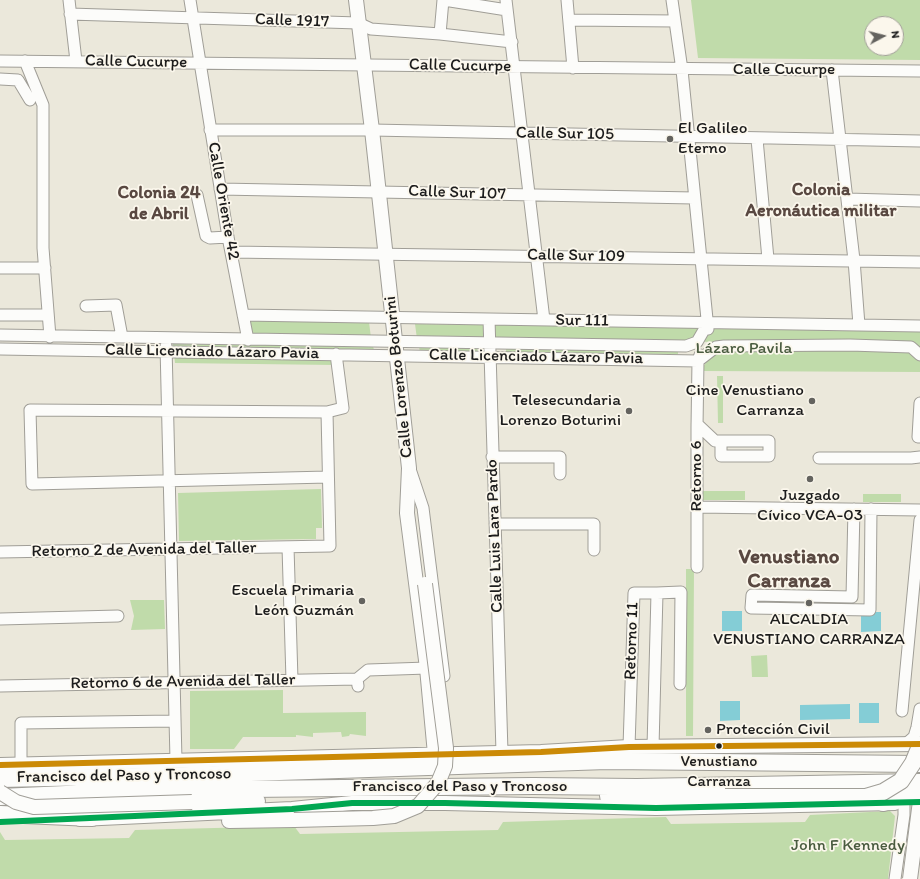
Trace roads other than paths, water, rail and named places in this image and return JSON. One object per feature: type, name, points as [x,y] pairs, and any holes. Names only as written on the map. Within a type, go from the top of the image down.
[{"type":"highway","points":[[533,786],[637,799],[866,796],[883,792],[902,781],[913,763],[916,744]]},
{"type":"highway","points":[[569,751],[597,756],[607,761]]},
{"type":"highway","name":"Francisco del Paso y Troncoso","points":[[0,780],[607,761],[920,764]]},
{"type":"highway","name":"Francisco del Paso y Troncoso","points":[[0,798],[154,790],[533,786],[637,787],[920,782]]},
{"type":"highway","points":[[883,803],[920,793]]},
{"type":"highway","points":[[0,814],[92,818]]},
{"type":"main road","name":"Calle Lorenzo Boturini","points":[[356,0],[410,468],[407,513],[427,668],[435,754]]},
{"type":"main road","points":[[140,815],[164,822],[373,818],[394,816],[418,806],[438,783],[445,766],[446,748],[410,468]]},
{"type":"main road","name":"Francisco del Paso y Troncoso","points":[[0,765],[569,751],[629,747],[916,744]]},
{"type":"main road","points":[[0,792],[16,802],[34,808],[294,800],[352,803]]},
{"type":"main road","points":[[910,879],[920,802]]},
{"type":"main road","name":"Francisco del Paso y Troncoso","points":[[0,822],[292,809],[352,803],[446,803],[656,808],[920,802]]},
{"type":"street","points":[[69,0],[76,61]]},
{"type":"street","name":"Calle Oriente 42","points":[[190,0],[228,236],[248,340]]},
{"type":"street","points":[[440,34],[443,0],[506,5],[512,42],[528,196],[544,320]]},
{"type":"street","points":[[567,0],[573,68]]},
{"type":"street","name":"Retorno 6","points":[[672,0],[682,70],[708,323],[708,334],[698,361],[697,567]]},
{"type":"street","name":"Calle 1917","points":[[70,14],[358,23],[371,30],[440,34],[512,42]]},
{"type":"street","points":[[569,20],[675,21]]},
{"type":"street","name":"Calle Cucurpe","points":[[0,60],[682,70],[920,71]]},
{"type":"street","points":[[26,61],[43,105],[45,268],[50,336]]},
{"type":"street","points":[[832,70],[854,260],[859,324]]},
{"type":"street","points":[[0,79],[18,80],[30,100]]},
{"type":"street","name":"Calle Sur 105","points":[[210,130],[372,130],[688,136],[757,139],[920,141]]},
{"type":"street","points":[[757,139],[768,259]]},
{"type":"street","name":"Calle Sur 107","points":[[220,189],[694,198]]},
{"type":"street","points":[[197,195],[206,236],[210,238],[228,236]]},
{"type":"street","points":[[847,199],[920,201]]},
{"type":"street","name":"Calle Sur 109","points":[[231,252],[536,255],[702,260],[768,259],[920,262]]},
{"type":"street","points":[[0,268],[45,268]]},
{"type":"street","points":[[86,306],[116,305],[122,337]]},
{"type":"street","name":"Sur 111","points":[[243,315],[920,326]]},
{"type":"street","points":[[0,316],[48,316]]},
{"type":"street","name":"Calle Luis Lara Pardo","points":[[488,319],[502,752]]},
{"type":"street","name":"Calle Licenciado Lázaro Pavia","points":[[0,349],[336,354],[396,348],[489,343],[686,346],[697,342],[708,323]]},
{"type":"street","name":"Calle Licenciado Lázaro Pavia","points":[[0,335],[166,337],[248,340],[396,348],[490,356],[698,361]]},
{"type":"street","points":[[166,337],[176,760]]},
{"type":"street","points":[[698,361],[716,348],[724,346],[850,345],[911,347],[920,355]]},
{"type":"street","points":[[327,412],[328,477],[32,484],[30,410],[327,412],[343,408],[336,354]]},
{"type":"street","points":[[920,403],[918,437],[920,437]]},
{"type":"street","points":[[697,424],[715,440],[721,441]]},
{"type":"street","points":[[492,457],[560,457],[560,474]]},
{"type":"street","points":[[819,458],[920,457]]},
{"type":"street","points":[[410,468],[423,508],[452,740]]},
{"type":"street","name":"Retorno 2 de Avenida del Taller","points":[[0,552],[330,546],[328,477]]},
{"type":"street","points":[[697,507],[920,510]]},
{"type":"street","points":[[854,509],[852,597],[752,595],[751,608],[870,610],[871,509]]},
{"type":"street","points":[[902,711],[920,520]]},
{"type":"street","points":[[495,524],[594,524],[594,550]]},
{"type":"street","points":[[288,547],[292,680]]},
{"type":"street","points":[[657,592],[681,592],[680,684]]},
{"type":"street","name":"Retorno 11","points":[[629,747],[634,593],[657,592],[653,747]]},
{"type":"street","points":[[0,620],[118,616]]},
{"type":"street","name":"Retorno 6 de Avenida del Taller","points":[[0,686],[292,680],[358,682],[368,670],[427,668]]},
{"type":"street","points":[[916,744],[914,737],[920,709]]},
{"type":"street","points":[[22,764],[21,723],[175,721]]},
{"type":"street","points":[[895,879],[904,802]]},
{"type":"street","points":[[899,850],[912,842],[920,840]]},
{"type":"water","points":[[722,611],[742,611],[742,631],[722,631]]},
{"type":"water","points":[[861,612],[881,612],[881,631],[861,632]]},
{"type":"water","points":[[720,701],[740,701],[740,720],[720,721]]},
{"type":"water","points":[[859,703],[879,703],[879,723],[859,723]]},
{"type":"water","points":[[850,704],[850,719],[800,720],[800,705]]},
{"type":"place","name":"El Galileo Eterno","points":[[670,139]]},
{"type":"place","name":"Cine Venustiano Carranza","points":[[812,401]]},
{"type":"place","name":"Telesecundaria Lorenzo Boturini","points":[[629,411]]},
{"type":"place","name":"Juzgado Cívico VCA-03","points":[[810,479]]},
{"type":"place","name":"Escuela Primaria León Guzmán","points":[[362,601]]},
{"type":"place","name":"ALCALDIA VENUSTIANO CARRANZA","points":[[809,603]]},
{"type":"place","name":"Protección Civil","points":[[708,730]]},
{"type":"place","name":"Venustiano Carranza","points":[[719,746]]},
{"type":"district","name":"Colonia Aeronáutica militar","points":[[821,200]]},
{"type":"district","name":"Colonia 24 de Abril","points":[[159,203]]},
{"type":"district","name":"Venustiano Carranza","points":[[789,570]]},
{"type":"park label","name":"Lázaro Pavila","points":[[744,349]]},
{"type":"park label","name":"John F Kennedy","points":[[848,846]]}]
